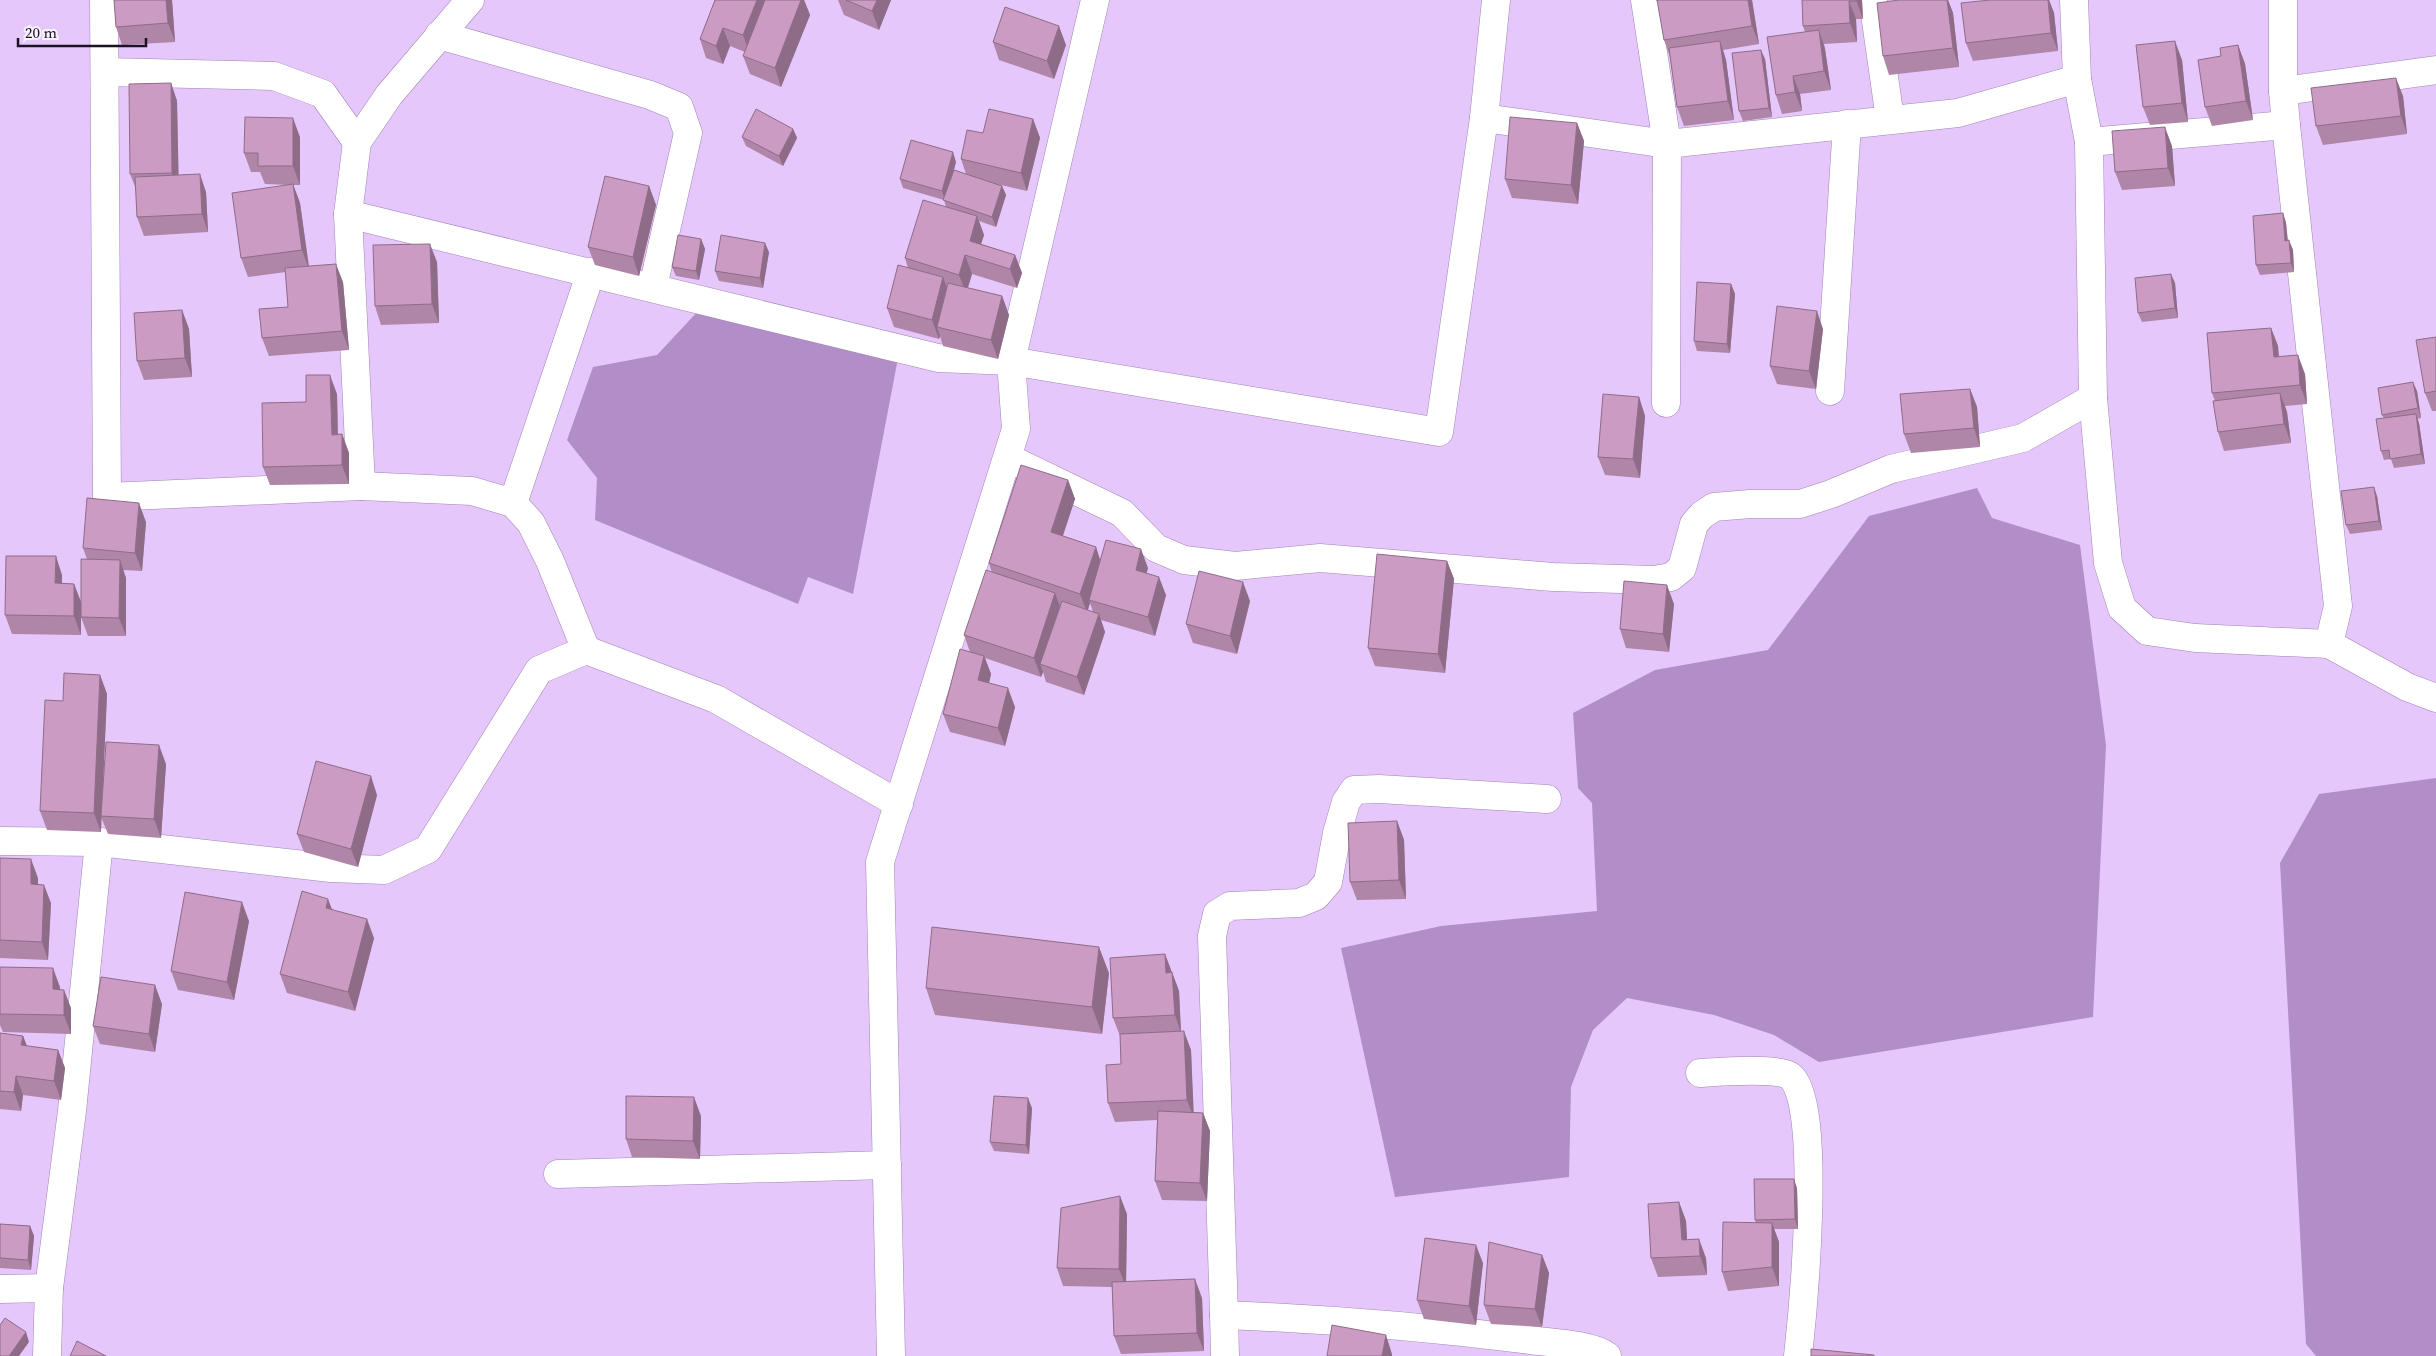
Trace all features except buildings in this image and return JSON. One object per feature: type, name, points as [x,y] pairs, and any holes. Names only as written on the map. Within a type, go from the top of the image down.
[{"type":"street","points":[[104,0],[107,497],[361,486],[472,491],[512,503],[531,523],[550,561],[586,650]]},
{"type":"street","points":[[361,486],[348,214],[357,142],[389,95],[470,0]]},
{"type":"street","points":[[890,1356],[880,862],[1016,429],[1011,361],[1095,0]]},
{"type":"street","points":[[348,214],[653,287],[836,335],[938,358],[1011,361],[1439,432],[1484,118],[1496,0]]},
{"type":"street","points":[[1646,0],[1667,144],[1666,403]]},
{"type":"street","points":[[1873,0],[1890,119]]},
{"type":"street","points":[[2074,0],[2077,79],[2089,142],[2093,398],[2108,563],[2122,608],[2147,631],[2195,638],[2329,644],[2407,687],[2436,698]]},
{"type":"street","points":[[2283,0],[2283,91],[2286,125],[2338,606],[2329,644]]},
{"type":"street","points":[[439,36],[650,95],[679,107],[688,133],[653,287]]},
{"type":"street","points":[[2283,91],[2436,70]]},
{"type":"street","points":[[104,72],[274,76],[323,94],[357,142]]},
{"type":"street","points":[[1484,118],[1667,144],[1958,113],[2077,79]]},
{"type":"street","points":[[1830,391],[1847,124]]},
{"type":"street","points":[[2089,142],[2286,125]]},
{"type":"street","points":[[512,503],[591,272]]},
{"type":"street","points":[[1008,458],[1122,513],[1156,548],[1184,560],[1235,566],[1320,558],[1553,577],[1654,580],[1671,577],[1682,568],[1694,524],[1702,515],[1714,507],[1750,504],[1800,504],[1831,494],[1891,469],[2024,438],[2093,398]]},
{"type":"street","points":[[0,841],[99,842],[331,868],[384,870],[428,849],[539,670],[586,650],[716,699],[899,804]]},
{"type":"street","points":[[1225,1356],[1212,936],[1217,914],[1230,906],[1299,903],[1316,896],[1328,882],[1337,833],[1346,802],[1354,790],[1379,789],[1546,799]]},
{"type":"street","points":[[47,1356],[49,1288],[72,1111],[99,842]]},
{"type":"street","points":[[1700,1073],[1775,1072],[1790,1076],[1800,1090],[1806,1127],[1808,1236],[1798,1356]]},
{"type":"street","points":[[558,1174],[886,1165]]},
{"type":"street","points":[[0,1289],[49,1288]]},
{"type":"street","points":[[1224,1315],[1347,1320],[1469,1332],[1566,1344],[1602,1352],[1607,1356]]},
{"type":"shaded area","points":[[700,309],[899,353],[853,594],[808,577],[798,604],[595,520],[597,478],[567,440],[593,367],[657,355]]},
{"type":"shaded area","points":[[1977,488],[1992,518],[2080,545],[2106,745],[2093,1017],[1819,1062],[1774,1035],[1714,1015],[1627,998],[1593,1030],[1571,1087],[1569,1177],[1395,1197],[1341,948],[1441,926],[1597,911],[1592,803],[1578,788],[1573,713],[1655,670],[1768,650],[1869,516]]},
{"type":"shaded area","points":[[2436,778],[2436,1356],[2316,1356],[2306,1344],[2280,863],[2319,794]]}]
